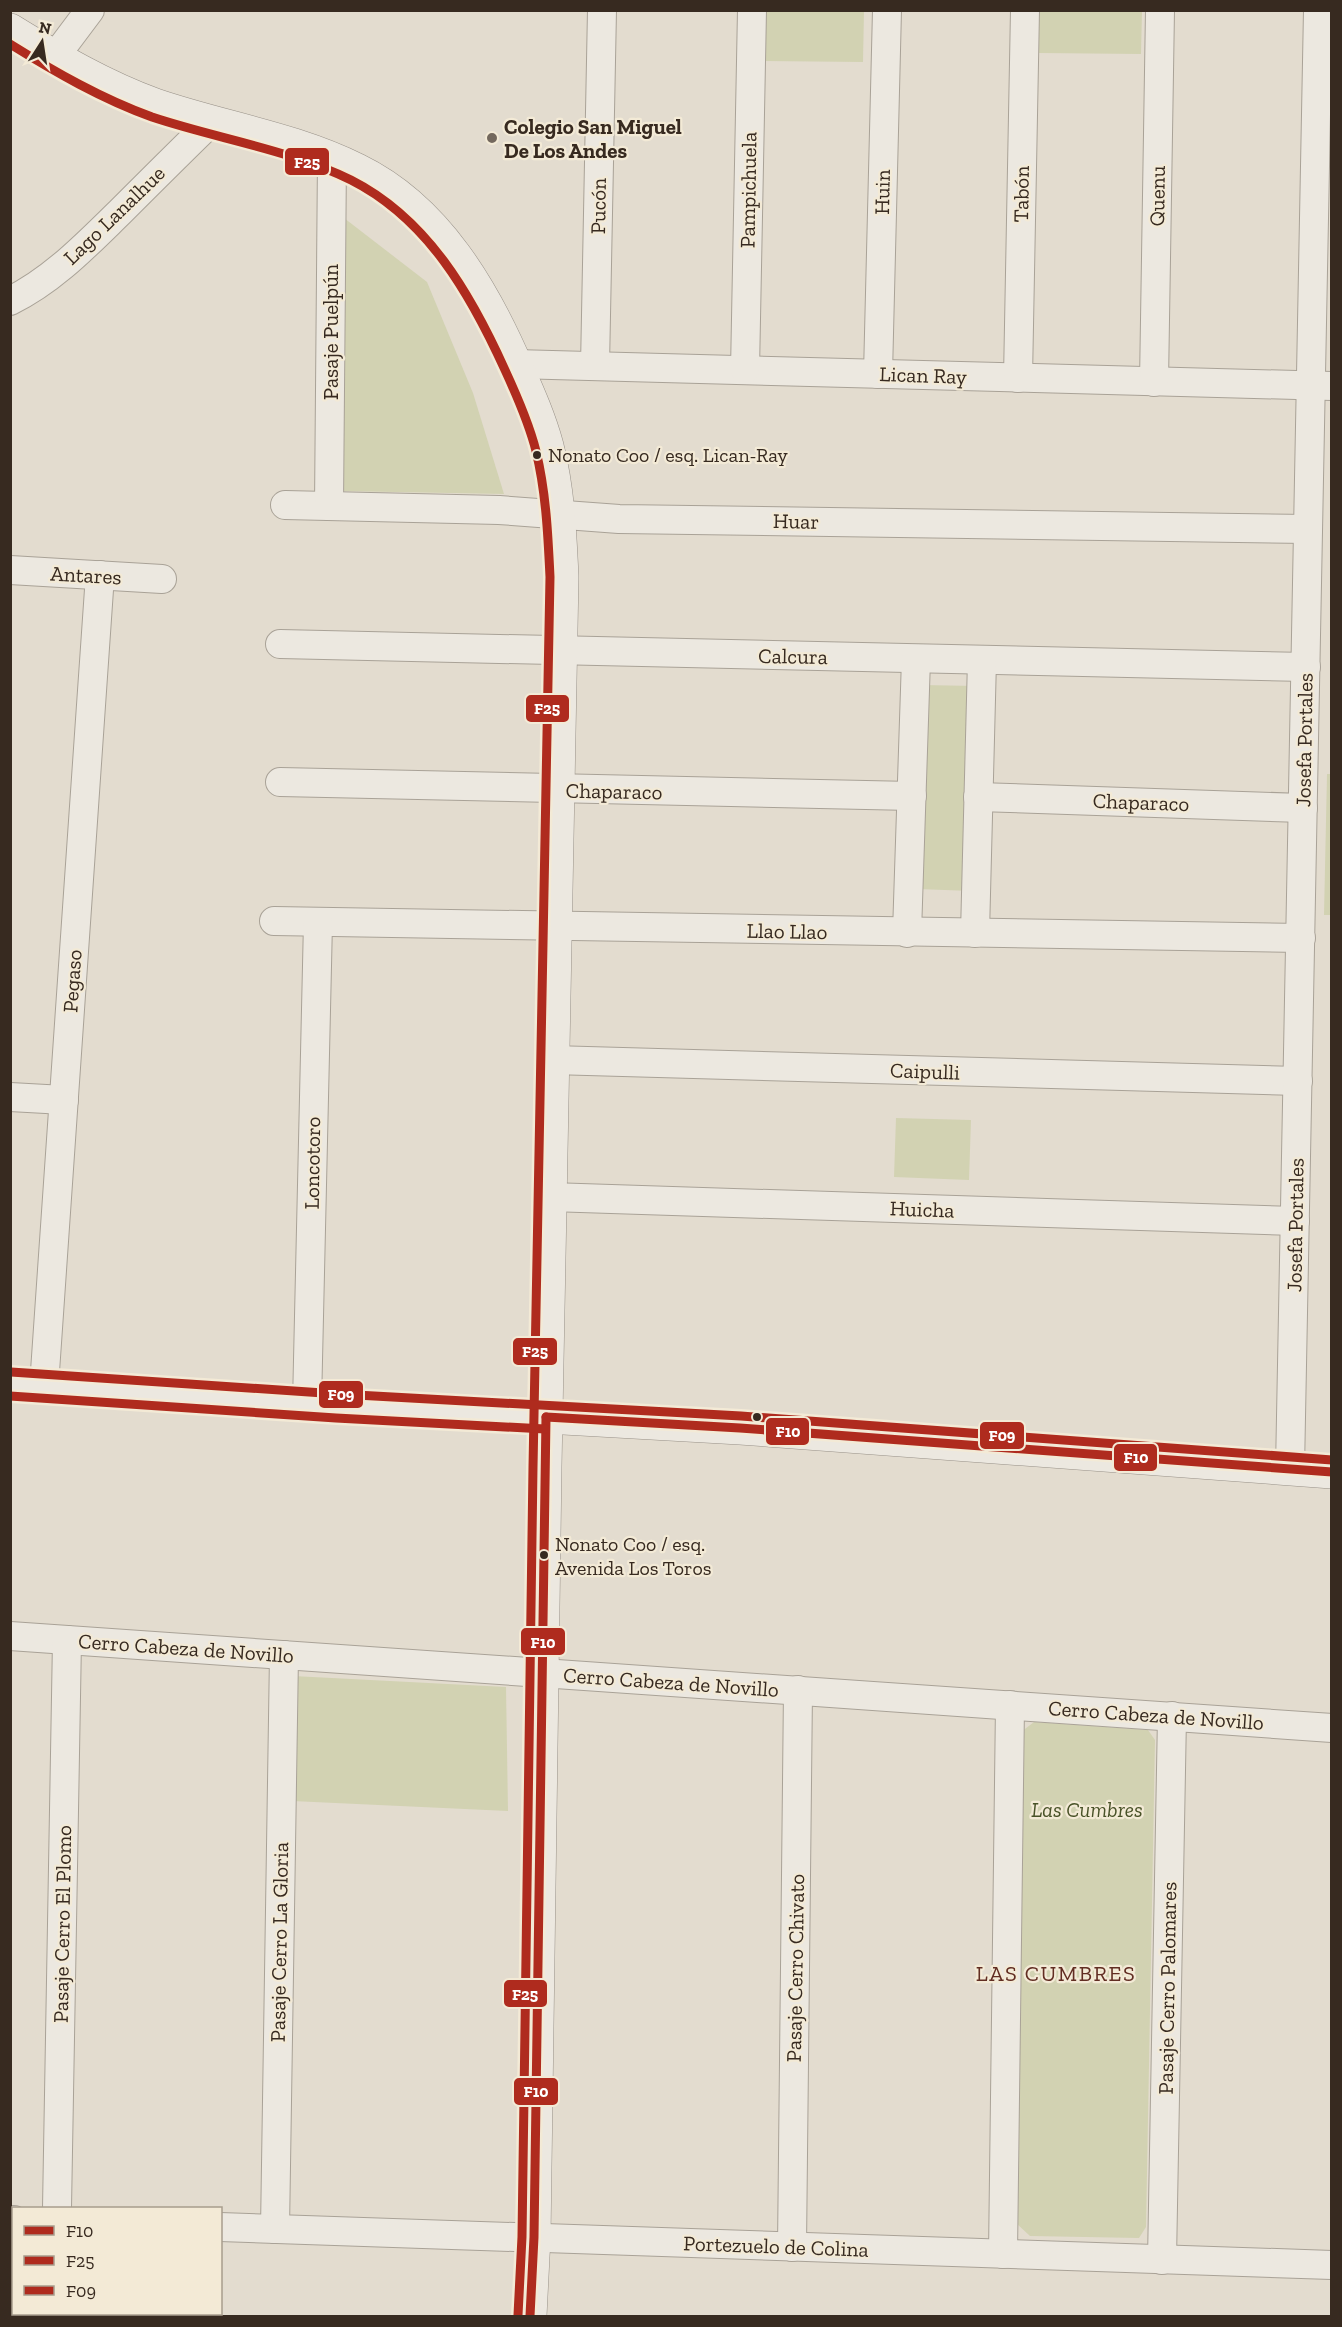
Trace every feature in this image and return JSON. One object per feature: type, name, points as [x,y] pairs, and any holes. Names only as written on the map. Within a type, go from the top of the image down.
[{"type":"main road","points":[[10,30],[54,58],[115,89],[156,105],[291,143],[332,158],[384,185],[414,208],[440,235],[481,294],[533,405],[547,446],[558,514],[562,576],[552,1060],[534,2237],[530,2316]]},
{"type":"main road","points":[[10,1384],[307,1404],[740,1428],[1332,1472]]},
{"type":"street","points":[[54,58],[90,10]]},
{"type":"street","name":"Pucón","points":[[595,366],[602,10]]},
{"type":"street","name":"Pampichuela","points":[[745,370],[752,10]]},
{"type":"street","name":"Huin","points":[[878,374],[887,10]]},
{"type":"street","name":"Tabón","points":[[1018,378],[1025,10]]},
{"type":"street","name":"Quenu","points":[[1154,382],[1160,10]]},
{"type":"street","name":"Josefa Portales","points":[[1290,1469],[1308,529],[1321,386],[1324,62],[1318,10]]},
{"type":"street","name":"Lago Lanalhue","points":[[10,301],[28,292],[50,276],[95,237],[212,121]]},
{"type":"street","name":"Pasaje Puelpún","points":[[329,506],[332,158]]},
{"type":"street","name":"Lican Ray","points":[[515,364],[1321,386]]},
{"type":"street","name":"Huar","points":[[285,505],[499,510],[618,519],[1308,529]]},
{"type":"street","name":"Antares","points":[[10,570],[162,579]]},
{"type":"street","name":"Pegaso","points":[[44,1386],[100,575]]},
{"type":"street","name":"Calcura","points":[[280,644],[1306,667]]},
{"type":"street","points":[[907,933],[915,659]]},
{"type":"street","points":[[975,933],[982,660]]},
{"type":"street","name":"Chaparaco","points":[[280,783],[912,796]]},
{"type":"street","name":"Chaparaco","points":[[978,797],[1303,808]]},
{"type":"street","name":"Llao Llao","points":[[274,921],[1301,938]]},
{"type":"street","name":"Loncotoro","points":[[307,1404],[318,922]]},
{"type":"street","name":"Caipulli","points":[[552,1060],[1298,1081]]},
{"type":"street","points":[[10,1097],[63,1100]]},
{"type":"street","name":"Huicha","points":[[550,1197],[1295,1221]]},
{"type":"street","name":"Cerro Cabeza de Novillo","points":[[10,1636],[1332,1728]]},
{"type":"street","name":"Pasaje Cerro El Plomo","points":[[57,2207],[67,1640]]},
{"type":"street","name":"Pasaje Cerro La Gloria","points":[[275,2229],[284,1655]]},
{"type":"street","name":"Pasaje Cerro Chivato","points":[[792,2247],[798,1690]]},
{"type":"street","points":[[1003,2254],[1010,1705]]},
{"type":"street","name":"Pasaje Cerro Palomares","points":[[1162,2259],[1172,1716]]},
{"type":"street","name":"Portezuelo de Colina","points":[[222,2227],[1332,2265]]},
{"type":"green space","points":[[763,11],[864,11],[863,62],[762,61]]},
{"type":"green space","points":[[1039,11],[1142,11],[1141,54],[1039,53]]},
{"type":"green space","points":[[344,218],[427,282],[473,393],[504,494],[341,491]]},
{"type":"green space","points":[[921,685],[977,686],[972,891],[917,889]]},
{"type":"green space","points":[[1327,774],[1332,774],[1331,915],[1324,915]]},
{"type":"green space","points":[[896,1118],[971,1120],[969,1180],[894,1177]]},
{"type":"green space","points":[[293,1676],[506,1687],[508,1811],[292,1801]]},
{"type":"green space","name":"Las Cumbres","points":[[1034,1722],[1148,1730],[1155,1740],[1146,2227],[1139,2238],[1030,2236],[1015,2222],[1021,1732]]},
{"type":"transit line","name":"F25","points":[[10,44],[79,84],[133,110],[177,125],[303,160],[351,180],[378,196],[425,237],[462,287],[492,342],[526,420],[536,451],[544,498],[550,577],[533,1467],[522,2237],[518,2315]]},
{"type":"transit line","name":"F09","points":[[11,1372],[338,1394],[741,1416],[1332,1460]]},
{"type":"transit line","name":"F25","points":[[10,1396],[336,1418],[545,1429]]},
{"type":"transit line","name":"F10","points":[[546,1417],[740,1428],[1332,1472]]},
{"type":"transit line","name":"F10","points":[[530,2316],[534,2237],[546,1417]]},
{"type":"place","name":"Colegio San Miguel De Los Andes","points":[[492,138]]},
{"type":"place","name":"Nonato Coo / esq. Lican-Ray","points":[[537,455]]},
{"type":"place","name":"Nonato Coo / esq. Avenida Los Toros","points":[[544,1555]]},
{"type":"district","name":"LAS CUMBRES","points":[[1056,1973]]}]
